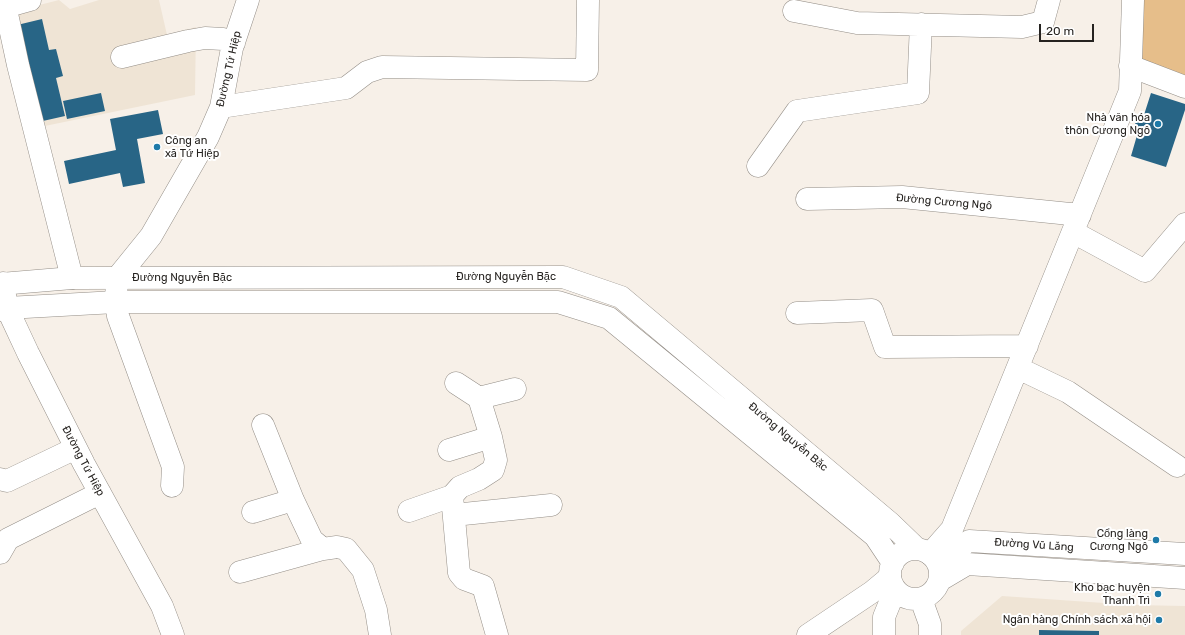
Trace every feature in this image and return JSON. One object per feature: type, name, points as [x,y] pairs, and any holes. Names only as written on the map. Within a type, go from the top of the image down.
[{"type":"street","points":[[30,0],[5,3],[19,73],[72,278]]},
{"type":"street","name":"Đường Tứ Hiệp","points":[[117,278],[151,236],[208,137],[221,107],[234,43],[248,0]]},
{"type":"street","points":[[221,107],[346,88],[367,72],[382,67],[586,70],[588,0]]},
{"type":"street","points":[[794,11],[857,23],[1022,27],[1043,22],[1049,0]]},
{"type":"street","points":[[893,576],[907,598],[921,599],[929,596],[936,589],[931,561],[952,529],[1130,91],[1133,0]]},
{"type":"street","points":[[758,166],[797,111],[918,93],[920,24]]},
{"type":"street","points":[[122,57],[206,38],[224,39],[234,43]]},
{"type":"street","points":[[1130,66],[1185,87]]},
{"type":"street","name":"Đường Cương Ngô","points":[[808,199],[902,197],[1076,223],[1145,271],[1185,224]]},
{"type":"street","name":"Đường Nguyễn Bặc","points":[[1,284],[72,278],[562,277],[621,296],[890,523],[931,561]]},
{"type":"street","points":[[117,278],[116,302],[118,316],[130,353],[173,467],[172,486]]},
{"type":"street","name":"Đường Tứ Hiệp","points":[[1,284],[4,309],[76,448],[162,606],[173,635]]},
{"type":"street","points":[[578,308],[586,285]]},
{"type":"street","name":"Đường Nguyễn Bặc","points":[[4,309],[116,302],[558,302],[578,308],[609,318],[875,536],[893,576]]},
{"type":"street","points":[[797,313],[872,310],[885,347],[1027,346]]},
{"type":"street","points":[[1018,368],[1068,392],[1177,466]]},
{"type":"street","points":[[456,383],[478,398],[491,437],[496,460],[493,470],[480,479],[460,487],[453,505],[459,573],[464,580],[483,586],[497,635]]},
{"type":"street","points":[[478,398],[515,389]]},
{"type":"street","points":[[262,425],[293,500],[310,536],[316,544],[323,549]]},
{"type":"street","points":[[449,450],[491,437]]},
{"type":"street","points":[[0,479],[7,481],[76,448]]},
{"type":"street","points":[[0,553],[8,540],[100,493]]},
{"type":"street","points":[[253,512],[293,500]]},
{"type":"street","points":[[409,511],[453,505],[551,505]]},
{"type":"street","name":"Đường Vũ Lăng","points":[[931,561],[969,541],[1185,554]]},
{"type":"street","points":[[240,572],[323,549],[342,547],[350,553],[363,570],[376,610],[380,635]]},
{"type":"street","points":[[884,635],[884,617],[898,555],[907,550],[931,561],[1185,578]]},
{"type":"street","points":[[808,635],[893,576]]},
{"type":"street","points":[[921,599],[930,624],[930,635]]},
{"type":"shaded area","points":[[59,0],[70,9],[99,0],[159,0],[167,35],[196,27],[195,95],[40,127],[12,12]]},
{"type":"shaded area","points":[[1141,0],[1185,0],[1185,84],[1141,60]]},
{"type":"shaded area","points":[[1002,596],[1133,605],[1185,606],[1185,635],[961,635],[961,631]]},
{"type":"building","points":[[42,19],[49,50],[56,49],[63,76],[56,78],[65,116],[34,123],[13,26]]},
{"type":"building","points":[[101,93],[105,111],[67,119],[63,101]]},
{"type":"building","name":"Nhà văn hóa thôn Cương Ngô","points":[[1151,93],[1185,104],[1185,110],[1166,167],[1131,156],[1138,132],[1133,130],[1138,116],[1143,118]]},
{"type":"building","points":[[158,110],[163,134],[137,139],[145,183],[123,187],[120,173],[69,184],[64,161],[116,150],[110,119]]},
{"type":"building","points":[[1039,630],[1099,631],[1099,635],[1039,635]]},
{"type":"place","name":"Nhà văn hóa thôn Cương Ngô","points":[[1158,124]]},
{"type":"place","name":"Công an xã Tứ Hiệp","points":[[157,147]]},
{"type":"place","name":"Cổng làng Cương Ngô","points":[[1156,540]]},
{"type":"place","name":"Kho bạc huyện Thanh Trì","points":[[1158,594]]},
{"type":"place","name":"Ngân hàng Chính sách xã hội","points":[[1159,620]]}]
